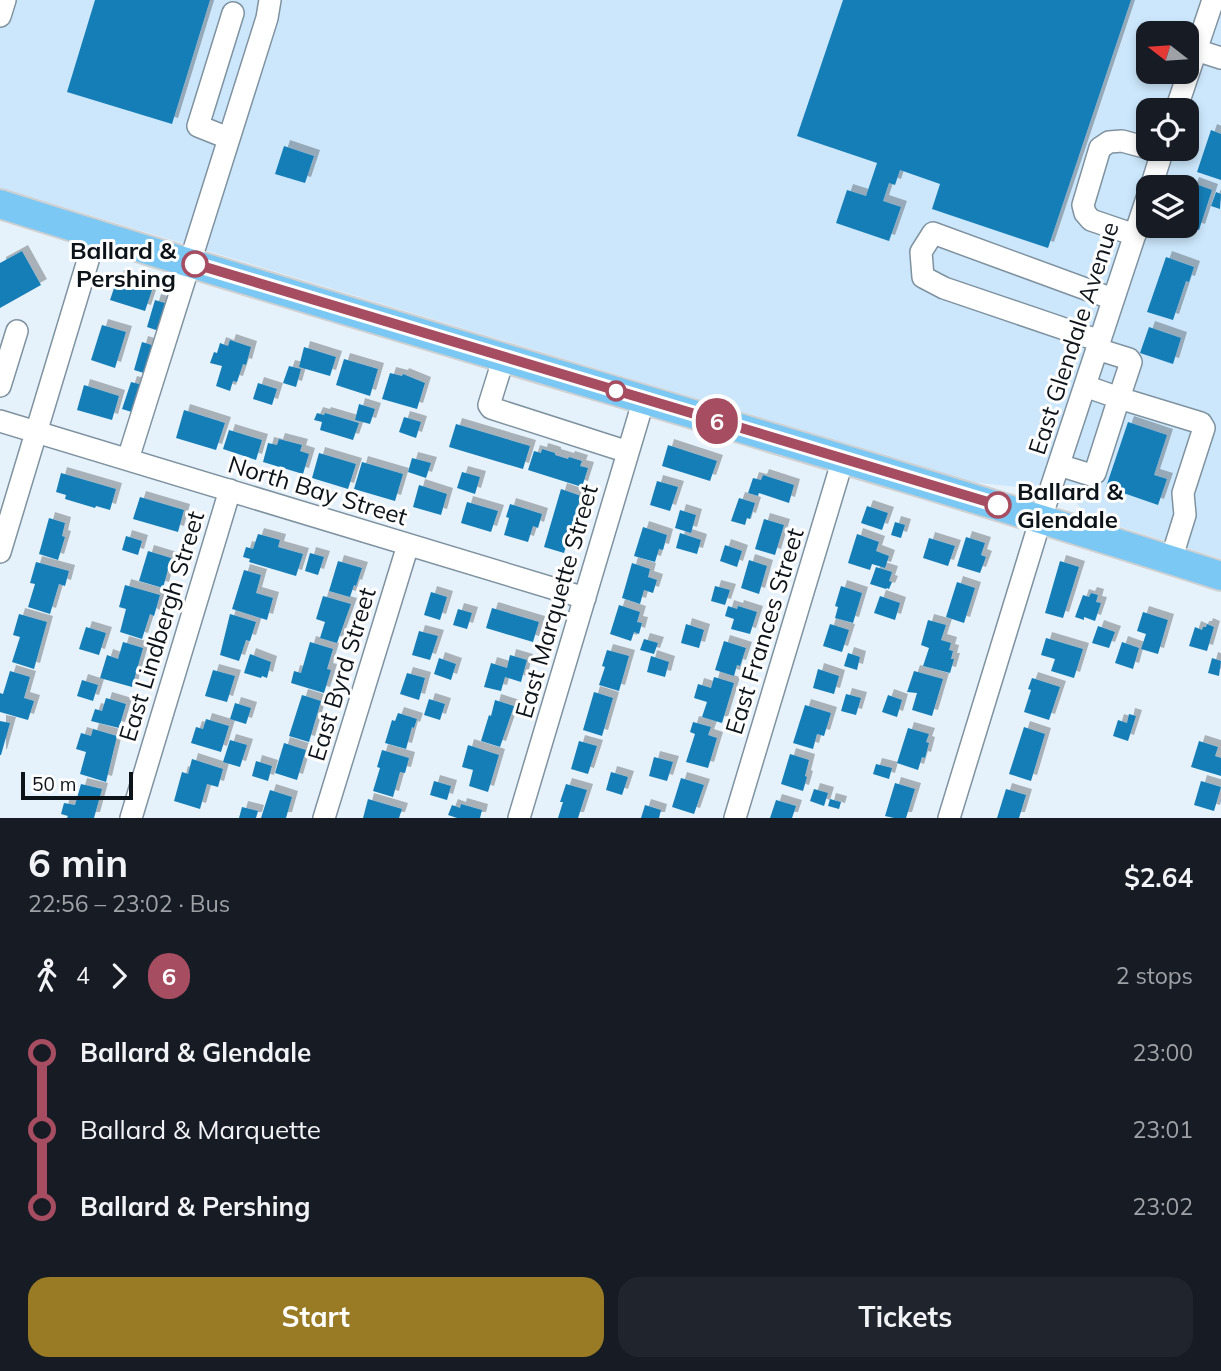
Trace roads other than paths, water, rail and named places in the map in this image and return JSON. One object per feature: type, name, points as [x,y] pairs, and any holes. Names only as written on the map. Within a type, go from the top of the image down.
[{"type":"main road","points":[[0,204],[1041,518],[1221,576]]},
{"type":"street","points":[[0,16],[5,0]]},
{"type":"street","points":[[128,459],[267,18],[270,0]]},
{"type":"street","points":[[1199,41],[1213,0]]},
{"type":"street","points":[[228,138],[198,125],[233,13]]},
{"type":"street","points":[[1199,51],[1221,58]]},
{"type":"street","points":[[1135,235],[1091,220],[1084,213],[1083,205],[1100,148],[1109,142],[1122,141],[1136,145]]},
{"type":"street","name":"East Glendale Avenue","points":[[949,818],[1041,518],[1136,232]]},
{"type":"street","points":[[1059,464],[1091,475],[1095,473],[1131,362],[1098,345],[944,288],[923,277],[921,252],[933,233],[1114,299]]},
{"type":"street","points":[[0,552],[96,234]]},
{"type":"street","points":[[0,386],[17,331]]},
{"type":"street","points":[[504,357],[489,405],[491,408],[628,452]]},
{"type":"street","points":[[1084,386],[1201,424],[1204,428],[1183,494],[1185,515],[1171,560]]},
{"type":"street","name":"East Marquette Street","points":[[519,818],[644,399]]},
{"type":"street","name":"North Bay Street","points":[[0,421],[585,598]]},
{"type":"street","name":"East Frances Street","points":[[734,818],[843,459]]},
{"type":"street","name":"East Lindbergh Street","points":[[131,818],[230,490]]},
{"type":"street","name":"East Byrd Street","points":[[324,818],[408,545]]},
{"type":"place","name":"Ballard & Pershing","points":[[195,264]]},
{"type":"place","name":"Ballard & Glendale","points":[[998,505]]}]
